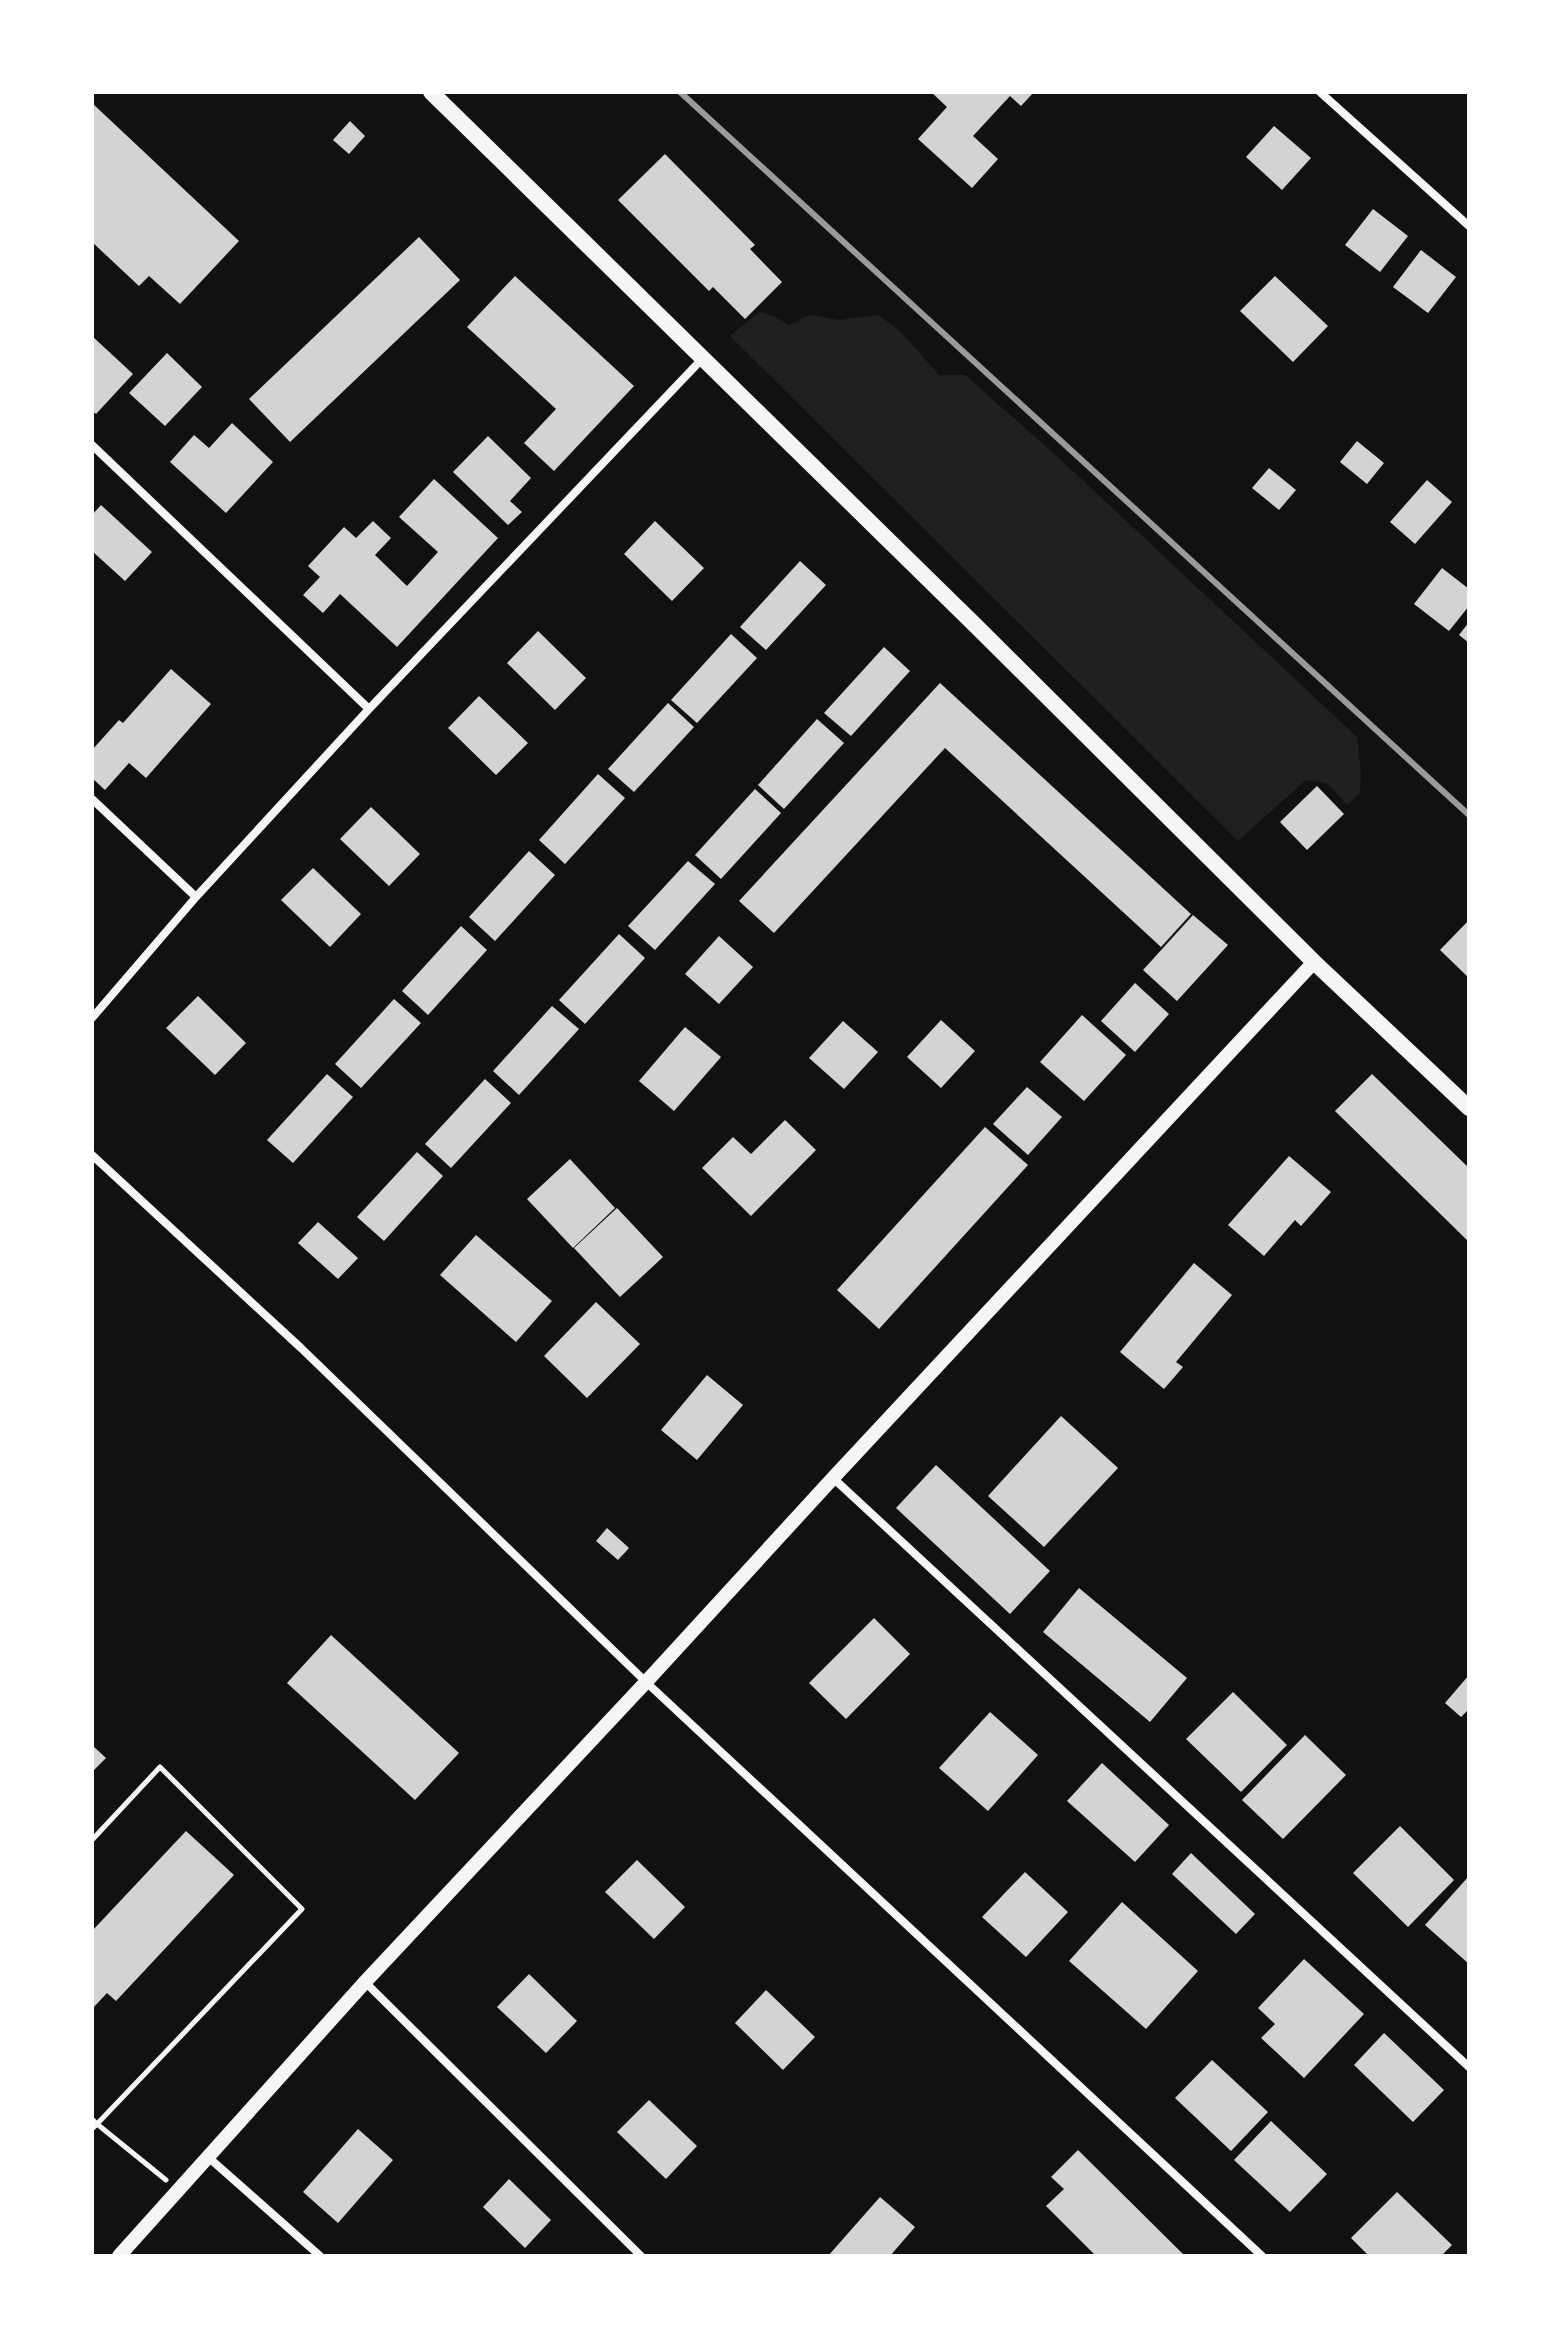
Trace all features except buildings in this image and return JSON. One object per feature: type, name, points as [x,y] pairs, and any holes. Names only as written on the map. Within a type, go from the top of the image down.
[{"type":"main road","points":[[431,92],[1314,962],[1469,1108]]},
{"type":"street","points":[[1320,92],[1469,226]]},
{"type":"street","points":[[92,1018],[196,897],[369,709],[703,358]]},
{"type":"street","points":[[92,445],[369,709]]},
{"type":"street","points":[[92,799],[196,897]]},
{"type":"street","points":[[119,2256],[365,1982],[1314,962]]},
{"type":"street","points":[[92,1155],[301,1348],[646,1682],[1262,2256]]},
{"type":"street","points":[[833,1478],[1469,2067]]},
{"type":"street","points":[[365,1982],[641,2256]]},
{"type":"street","points":[[208,2157],[320,2256]]},
{"type":"path","points":[[92,1840],[160,1767],[302,1909],[94,2124],[179,2190]]},
{"type":"shaded area","points":[[759,312],[789,325],[810,315],[839,320],[879,315],[903,334],[939,375],[965,375],[1059,458],[1357,737],[1360,793],[1347,805],[1327,783],[1306,780],[1238,841],[730,336]]},
{"type":"railway","points":[[680,92],[1469,815]]}]
